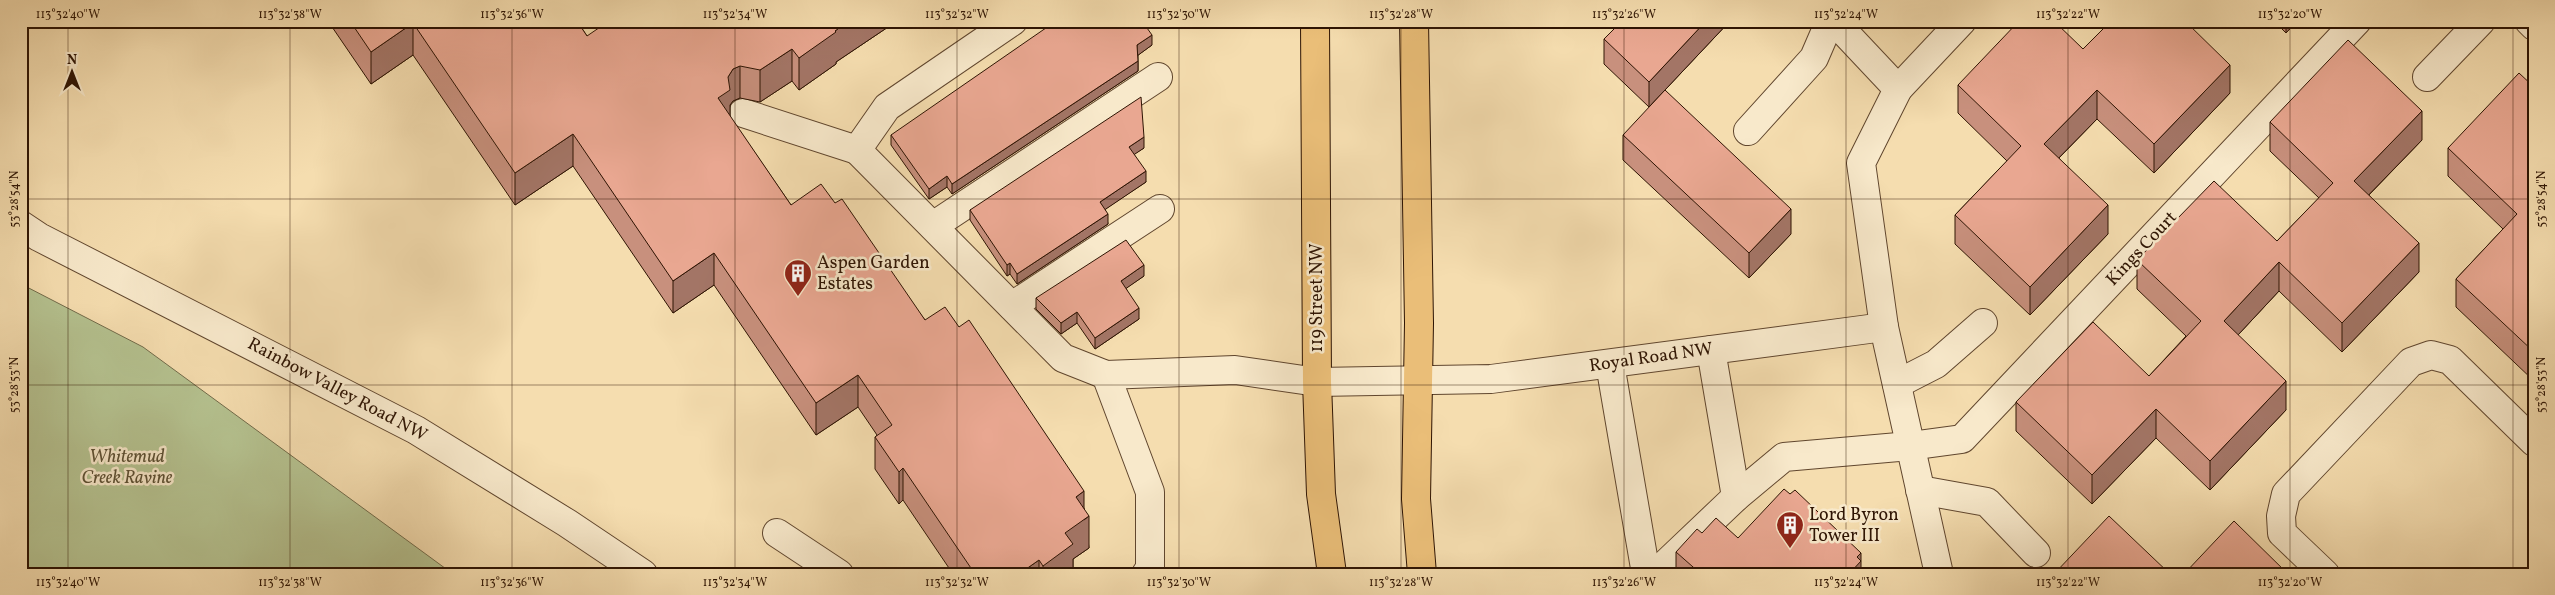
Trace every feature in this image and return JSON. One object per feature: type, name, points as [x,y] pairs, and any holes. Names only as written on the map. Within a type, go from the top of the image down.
[{"type":"main road","name":"119 Street NW","points":[[1314,21],[1317,382],[1321,494],[1332,574]]},
{"type":"main road","points":[[1414,21],[1419,323],[1416,381],[1416,499],[1422,574]]},
{"type":"street","points":[[858,150],[888,107],[1013,21]]},
{"type":"street","points":[[1748,131],[1814,58],[1830,21]]},
{"type":"street","points":[[1834,21],[1898,89]]},
{"type":"street","points":[[1939,574],[1884,327],[1861,163],[1898,89],[1962,21]]},
{"type":"street","name":"Kings Court","points":[[1655,574],[1736,497],[1784,458],[1962,439],[2357,21]]},
{"type":"street","points":[[2427,77],[2481,21]]},
{"type":"street","points":[[2528,21],[2534,26]]},
{"type":"street","points":[[933,226],[1158,77]]},
{"type":"street","points":[[743,114],[858,150],[1064,358],[1106,375],[1150,492],[1150,568],[1146,574]]},
{"type":"street","points":[[1012,306],[1160,209]]},
{"type":"street","name":"Rainbow Valley Road NW","points":[[21,225],[39,237],[416,430],[567,522],[643,574]]},
{"type":"street","points":[[1897,384],[1936,364],[1983,323]]},
{"type":"street","name":"Royal Road NW","points":[[1106,375],[1236,370],[1317,382],[1491,379],[1884,327]]},
{"type":"street","points":[[1711,350],[1736,497]]},
{"type":"street","points":[[2325,574],[2282,533],[2281,516],[2286,494],[2411,362],[2431,355],[2450,360],[2534,442]]},
{"type":"street","points":[[1610,364],[1646,574]]},
{"type":"street","points":[[1920,490],[1987,502],[2036,553]]},
{"type":"street","points":[[778,533],[839,574]]},
{"type":"green space","name":"Whitemud Creek Ravine","points":[[21,284],[143,347],[453,574],[21,574]]},
{"type":"building","name":"Aspen Garden Estates","points":[[350,21],[577,21],[587,36],[609,21],[849,21],[799,58],[792,49],[760,70],[740,66],[733,69],[728,77],[730,90],[718,98],[791,205],[821,184],[835,203],[842,199],[925,320],[945,307],[959,327],[969,320],[1084,491],[1076,497],[1089,516],[1065,533],[1073,544],[1043,566],[1039,560],[1019,574],[975,574],[903,468],[899,472],[875,437],[892,425],[858,375],[816,403],[714,253],[673,281],[573,134],[515,173],[413,23],[371,52]]},
{"type":"building","points":[[1056,21],[1142,21],[1152,35],[1137,45],[1138,61],[952,184],[947,176],[929,189],[891,135]]},
{"type":"building","points":[[1622,21],[1706,21],[1649,82],[1604,39]]},
{"type":"building","points":[[2019,21],[2054,21],[2083,49],[2111,21],[2185,21],[2230,65],[2154,144],[2097,90],[2044,144],[2108,205],[2030,287],[1955,215],[2021,146],[1958,85]]},
{"type":"building","points":[[2348,40],[2422,111],[2354,181],[2419,243],[2342,323],[2279,262],[2224,321],[2286,381],[2210,461],[2156,409],[2092,475],[2016,402],[2093,322],[2149,376],[2201,321],[2137,260],[2214,181],[2277,241],[2333,183],[2270,122]]},
{"type":"building","points":[[2519,73],[2534,87],[2534,352],[2456,279],[2517,214],[2448,148]]},
{"type":"building","points":[[1665,90],[1791,209],[1749,253],[1623,135]]},
{"type":"building","points":[[1141,97],[1144,137],[1129,147],[1146,171],[1100,202],[1108,214],[1017,274],[1010,263],[1007,265],[970,210]]},
{"type":"building","points":[[1126,240],[1144,265],[1121,281],[1139,308],[1095,338],[1077,312],[1061,323],[1036,298]]},
{"type":"building","points":[[1784,489],[1790,494],[1795,490],[1861,553],[1857,557],[1861,561],[1849,574],[1701,574],[1676,552],[1697,529],[1702,533],[1716,518],[1738,538]]},
{"type":"building","points":[[2109,516],[2170,574],[2054,574]]},
{"type":"building","points":[[2234,521],[2288,574],[2184,574]]},
{"type":"place","name":"Aspen Garden Estates","points":[[798,297]]},
{"type":"place","name":"Lord Byron Tower III","points":[[1790,549]]}]
